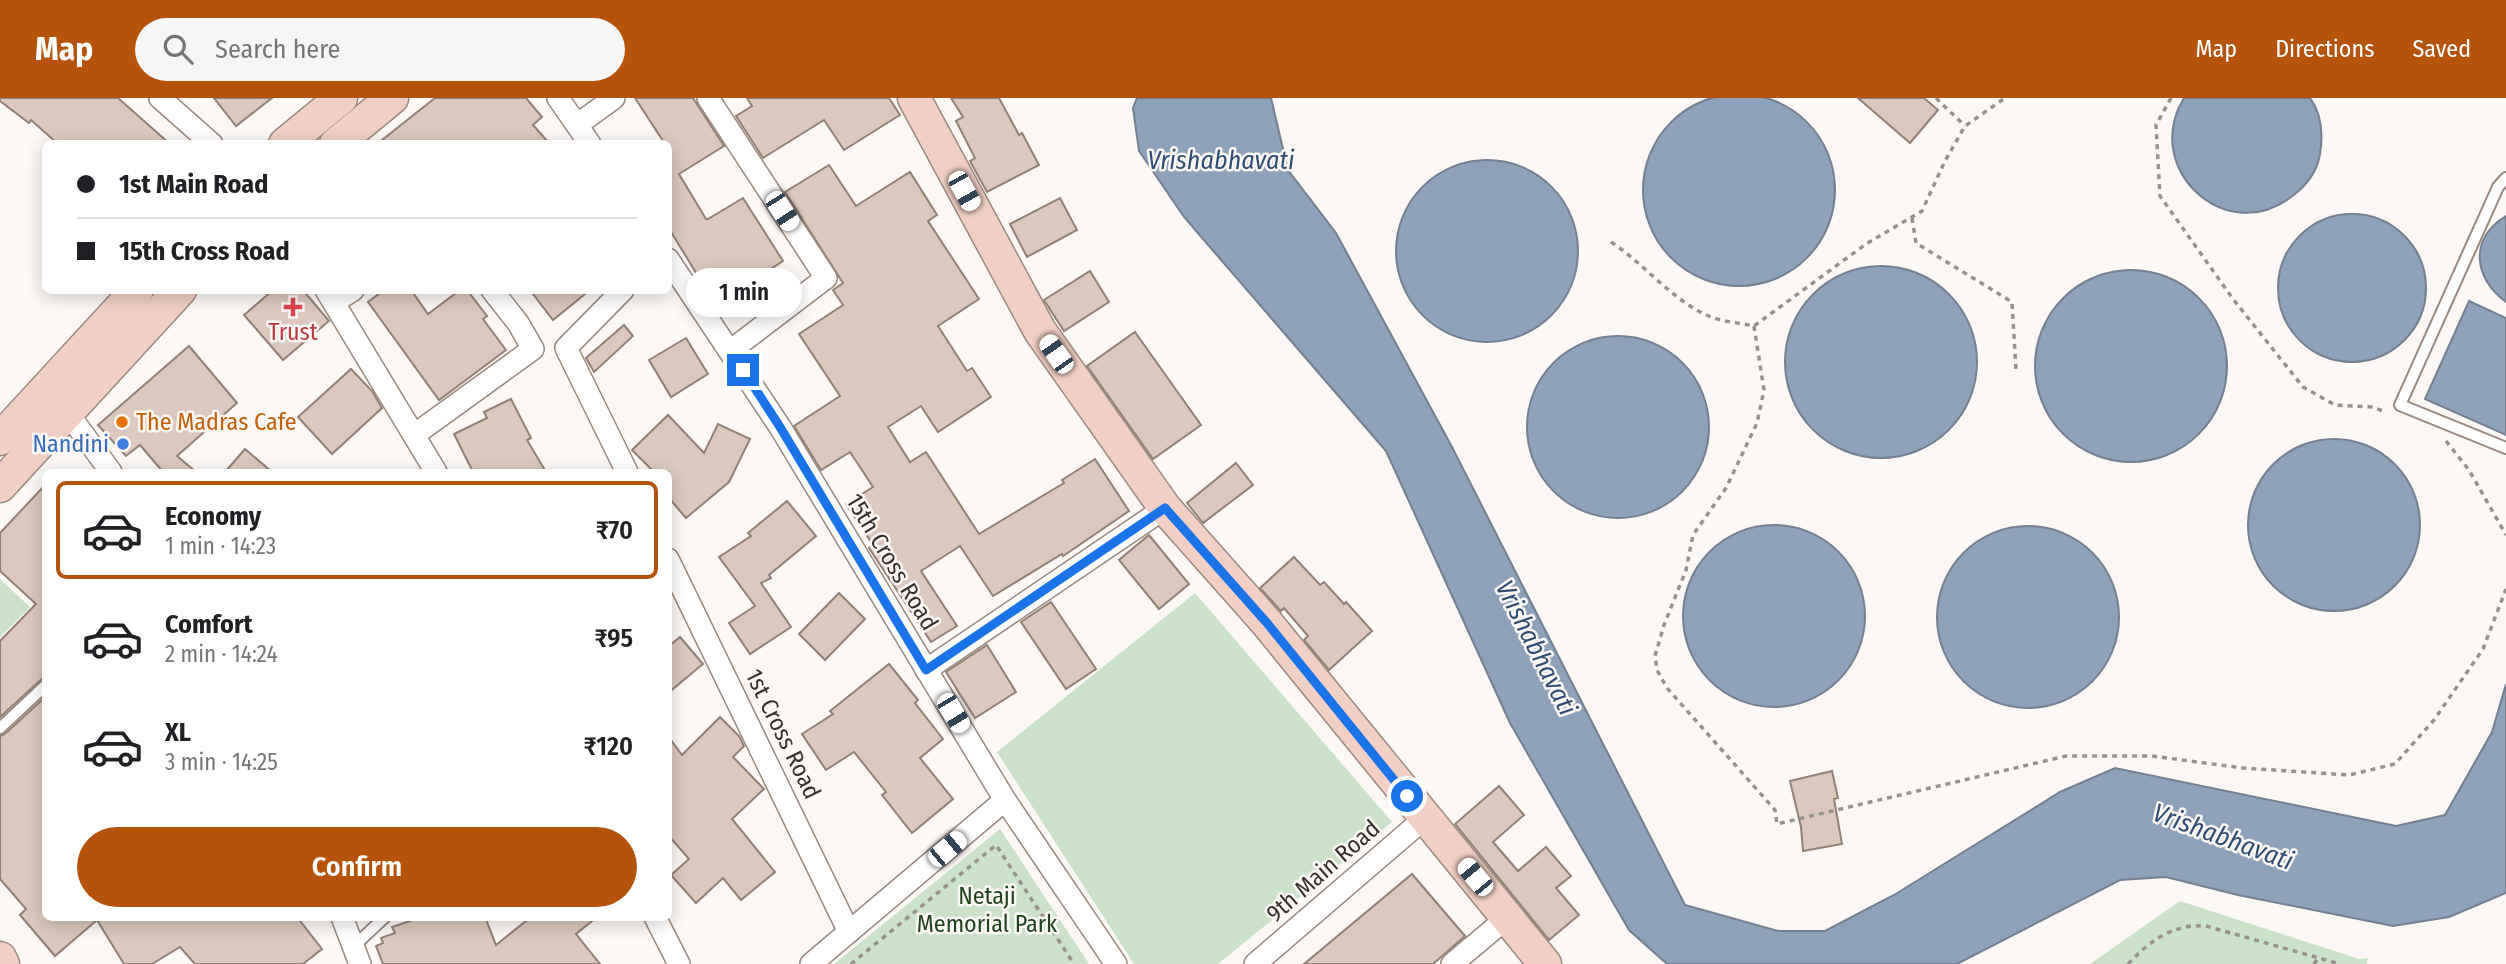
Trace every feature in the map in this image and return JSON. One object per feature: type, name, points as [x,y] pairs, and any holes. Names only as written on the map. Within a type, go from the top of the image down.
[{"type":"street","points":[[160,98],[207,140]]},
{"type":"street","points":[[290,140],[341,98]]},
{"type":"street","points":[[341,140],[392,98]]},
{"type":"street","points":[[558,98],[587,140]]},
{"type":"street","points":[[577,125],[614,98]]},
{"type":"street","points":[[708,98],[826,278],[730,351]]},
{"type":"street","points":[[914,98],[1040,331],[1165,508],[1267,623],[1545,964]]},
{"type":"street","name":"15th Cross Road","points":[[672,265],[780,427],[1005,800],[1116,964]]},
{"type":"street","points":[[0,439],[133,294]]},
{"type":"street","points":[[0,486],[176,294]]},
{"type":"street","points":[[414,435],[533,349],[518,323],[495,294]]},
{"type":"street","points":[[619,294],[566,348],[626,469]]},
{"type":"street","points":[[330,296],[434,469]]},
{"type":"street","points":[[67,412],[109,469]]},
{"type":"street","points":[[926,670],[1165,508]]},
{"type":"street","name":"1st Cross Road","points":[[672,567],[849,932]]},
{"type":"street","points":[[811,964],[1005,800]]},
{"type":"street","name":"9th Main Road","points":[[1255,964],[1425,818]]},
{"type":"street","points":[[1452,964],[1508,917]]},
{"type":"street","points":[[344,921],[357,955]]},
{"type":"street","points":[[657,921],[679,964]]},
{"type":"street","points":[[0,958],[3,964]]},
{"type":"lane","points":[[2506,178],[2498,187],[2400,405],[2506,449]]},
{"type":"lane","points":[[0,728],[42,689]]},
{"type":"lane","points":[[357,955],[383,921]]},
{"type":"path","points":[[1936,98],[1965,126]]},
{"type":"path","points":[[1611,242],[1626,252],[1664,288],[1712,317],[1754,326],[1866,244],[1922,211],[1965,126],[2004,98]]},
{"type":"path","points":[[2171,98],[2156,125],[2161,196],[2233,299],[2303,387],[2335,405],[2373,407],[2395,417]]},
{"type":"path","points":[[1912,218],[1916,243],[2012,302],[2016,370]]},
{"type":"path","points":[[1754,326],[1764,390],[1756,423],[1726,488],[1693,535],[1686,570],[1655,656],[1657,670],[1667,688],[1775,810],[1777,824],[2066,756],[2152,756],[2243,768],[2349,775],[2395,764],[2434,720],[2483,649],[2506,589]]},
{"type":"path","points":[[2445,440],[2469,470],[2506,535]]},
{"type":"path","points":[[851,964],[996,845],[1074,964]]},
{"type":"path","points":[[2128,964],[2158,937],[2192,925],[2206,926],[2340,964]]},
{"type":"path","points":[[2314,964],[2318,958]]},
{"type":"green space","points":[[0,579],[30,607],[0,637]]},
{"type":"green space","points":[[1195,593],[1392,822],[1218,964],[1134,964],[997,752]]},
{"type":"green space","name":"Netaji Memorial Park","points":[[1000,829],[1089,964],[834,964]]},
{"type":"green space","points":[[2180,901],[2359,959],[2368,958],[2367,964],[2090,964]]},
{"type":"water","points":[[1739,94],[1776,101],[1807,122],[1828,153],[1835,190],[1828,227],[1807,258],[1776,279],[1739,286],[1702,279],[1671,258],[1650,227],[1643,190],[1650,153],[1671,122],[1702,101]]},
{"type":"water","name":"Vrishabhavati","points":[[1137,98],[1271,98],[1288,170],[1336,233],[1452,447],[1685,905],[1778,931],[1825,931],[1894,895],[2060,792],[2115,768],[2396,826],[2445,815],[2492,732],[2506,684],[2506,893],[2449,917],[2393,926],[2238,895],[2166,877],[2120,880],[1957,964],[1667,964],[1629,930],[1510,723],[1386,451],[1184,217],[1139,151],[1133,108]]},
{"type":"water","points":[[2184,98],[2310,98],[2319,118],[2320,154],[2306,184],[2291,197],[2266,210],[2240,212],[2217,206],[2197,192],[2182,173],[2173,150],[2174,124]]},
{"type":"water","points":[[1487,160],[1522,167],[1538,175],[1551,187],[1563,200],[1571,216],[1578,251],[1571,286],[1563,302],[1551,315],[1538,327],[1522,335],[1487,342],[1452,335],[1436,327],[1423,315],[1411,302],[1403,286],[1396,251],[1403,216],[1411,200],[1423,187],[1436,175],[1452,167]]},
{"type":"water","points":[[2352,214],[2380,220],[2404,236],[2420,260],[2426,288],[2420,316],[2404,340],[2380,356],[2352,362],[2324,356],[2300,340],[2284,316],[2278,288],[2284,260],[2300,236],[2324,220]]},
{"type":"water","points":[[2506,216],[2506,302],[2487,282],[2480,258],[2486,235]]},
{"type":"water","points":[[1881,266],[1918,273],[1949,294],[1970,325],[1977,362],[1970,399],[1949,430],[1918,451],[1881,458],[1844,451],[1813,430],[1792,399],[1785,362],[1792,325],[1813,294],[1844,273]]},
{"type":"water","points":[[2131,270],[2168,278],[2199,298],[2219,329],[2227,366],[2219,403],[2199,434],[2168,454],[2131,462],[2094,454],[2063,434],[2043,403],[2035,366],[2043,329],[2063,298],[2094,278]]},
{"type":"water","points":[[2469,301],[2506,318],[2506,435],[2425,399]]},
{"type":"water","points":[[1618,336],[1653,343],[1669,351],[1682,363],[1694,376],[1702,392],[1709,427],[1702,462],[1694,478],[1682,491],[1669,503],[1653,511],[1618,518],[1583,511],[1567,503],[1554,491],[1542,478],[1534,462],[1527,427],[1534,392],[1542,376],[1554,363],[1567,351],[1583,343]]},
{"type":"water","points":[[2334,439],[2367,445],[2395,464],[2414,492],[2420,525],[2414,558],[2395,586],[2367,605],[2334,611],[2301,605],[2273,586],[2254,558],[2248,525],[2254,492],[2273,464],[2301,445]]},
{"type":"water","points":[[1774,525],[1809,532],[1825,540],[1838,552],[1850,565],[1858,581],[1865,616],[1858,651],[1850,667],[1838,680],[1825,692],[1809,700],[1774,707],[1739,700],[1723,692],[1710,680],[1698,667],[1690,651],[1683,616],[1690,581],[1698,565],[1710,552],[1723,540],[1739,532]]},
{"type":"water","points":[[2028,526],[2063,533],[2079,541],[2092,553],[2104,566],[2112,582],[2119,617],[2112,652],[2104,668],[2092,681],[2079,693],[2063,701],[2028,708],[1993,701],[1977,693],[1964,681],[1952,668],[1944,652],[1937,617],[1944,582],[1952,566],[1964,553],[1977,541],[1993,533]]},
{"type":"building","points":[[0,98],[118,98],[165,140],[54,140],[31,120],[29,123],[0,101]]},
{"type":"building","points":[[214,98],[272,98],[236,126]]},
{"type":"building","points":[[435,98],[526,98],[542,117],[533,125],[546,140],[382,140]]},
{"type":"building","points":[[635,98],[693,98],[724,146],[679,174],[706,219],[743,198],[783,261],[748,284],[751,288],[720,306],[672,234],[672,140],[662,140]]},
{"type":"building","points":[[747,98],[889,98],[900,115],[844,150],[824,120],[763,158],[736,116],[752,106]]},
{"type":"building","points":[[951,98],[999,98],[1039,165],[987,192],[970,161],[975,158],[956,121],[963,117]]},
{"type":"building","points":[[1858,98],[1924,98],[1938,110],[1910,143]]},
{"type":"building","points":[[829,165],[856,206],[910,172],[937,215],[928,221],[979,299],[938,326],[967,371],[972,368],[991,397],[938,432],[921,406],[888,427],[910,462],[926,452],[979,534],[1064,483],[1062,480],[1095,459],[1129,511],[1063,556],[1062,554],[993,596],[960,546],[921,571],[957,626],[931,642],[869,548],[873,545],[846,504],[873,487],[850,452],[821,470],[794,426],[840,396],[799,334],[843,305],[833,290],[843,283],[785,192]]},
{"type":"building","points":[[1060,198],[1077,230],[1027,257],[1010,224]]},
{"type":"building","points":[[1090,271],[1109,302],[1064,331],[1044,300]]},
{"type":"building","points":[[268,294],[306,294],[329,321],[283,360],[244,315]]},
{"type":"building","points":[[379,294],[414,294],[428,314],[455,294],[470,294],[487,316],[483,319],[506,350],[439,400],[368,302]]},
{"type":"building","points":[[533,294],[585,294],[553,320]]},
{"type":"building","points":[[624,325],[633,336],[594,372],[586,358]]},
{"type":"building","points":[[1135,332],[1201,425],[1153,459],[1087,366]]},
{"type":"building","points":[[686,338],[708,374],[671,397],[649,360]]},
{"type":"building","points":[[189,346],[237,403],[177,456],[192,469],[160,469],[140,445],[126,456],[98,425]]},
{"type":"building","points":[[351,369],[372,391],[382,408],[332,454],[298,417]]},
{"type":"building","points":[[511,399],[531,438],[527,440],[544,469],[472,469],[454,434],[487,418],[484,412]]},
{"type":"building","points":[[668,415],[704,453],[718,424],[750,439],[729,482],[686,518],[672,502],[672,469],[651,469],[632,450]]},
{"type":"building","points":[[245,449],[268,469],[228,469]]},
{"type":"building","points":[[1236,463],[1253,485],[1203,523],[1187,503]]},
{"type":"building","points":[[42,488],[42,679],[0,717],[0,641],[36,604],[0,571],[0,533]]},
{"type":"building","points":[[787,501],[816,536],[769,575],[771,578],[761,583],[791,627],[750,654],[729,623],[755,606],[719,557],[751,536],[748,533]]},
{"type":"building","points":[[1149,535],[1189,584],[1159,609],[1119,560]]},
{"type":"building","points":[[1294,557],[1320,585],[1324,582],[1344,604],[1346,602],[1372,631],[1329,670],[1304,640],[1308,636],[1284,608],[1281,611],[1260,588]]},
{"type":"building","points":[[839,593],[865,619],[825,660],[799,634]]},
{"type":"building","points":[[1051,602],[1096,669],[1066,689],[1021,622]]},
{"type":"building","points":[[680,637],[703,664],[672,690],[672,644]]},
{"type":"building","points":[[987,645],[1016,692],[975,718],[946,672]]},
{"type":"building","points":[[889,664],[918,700],[915,703],[943,739],[920,758],[953,799],[912,833],[882,795],[886,792],[854,752],[826,770],[802,734],[833,714],[830,711]]},
{"type":"building","points":[[42,700],[42,921],[96,921],[55,956],[20,915],[26,909],[0,879],[0,736]]},
{"type":"building","points":[[720,717],[739,736],[744,746],[733,757],[764,789],[732,819],[775,872],[741,900],[723,878],[696,903],[672,876],[689,859],[672,840],[672,741],[682,755]]},
{"type":"building","points":[[1832,771],[1838,798],[1834,799],[1842,844],[1803,851],[1801,827],[1790,781]]},
{"type":"building","points":[[1499,786],[1524,815],[1493,842],[1518,871],[1546,847],[1571,876],[1556,888],[1579,915],[1549,940],[1455,824]]},
{"type":"building","points":[[1412,874],[1465,936],[1433,964],[1304,964]]},
{"type":"building","points":[[98,921],[300,921],[322,949],[303,964],[195,964],[180,947],[152,964],[124,964]]},
{"type":"building","points":[[410,921],[487,921],[496,945],[526,921],[592,921],[576,934],[600,964],[383,964],[376,946],[383,943],[381,938],[395,933],[392,927]]},
{"type":"place","name":"Trust","points":[[293,307]]},
{"type":"place","name":"The Madras Cafe","points":[[122,422]]},
{"type":"place","name":"Nandini","points":[[123,444]]},
{"type":"route","points":[[743,370],[926,670],[1165,508],[1267,623],[1407,796]]}]
